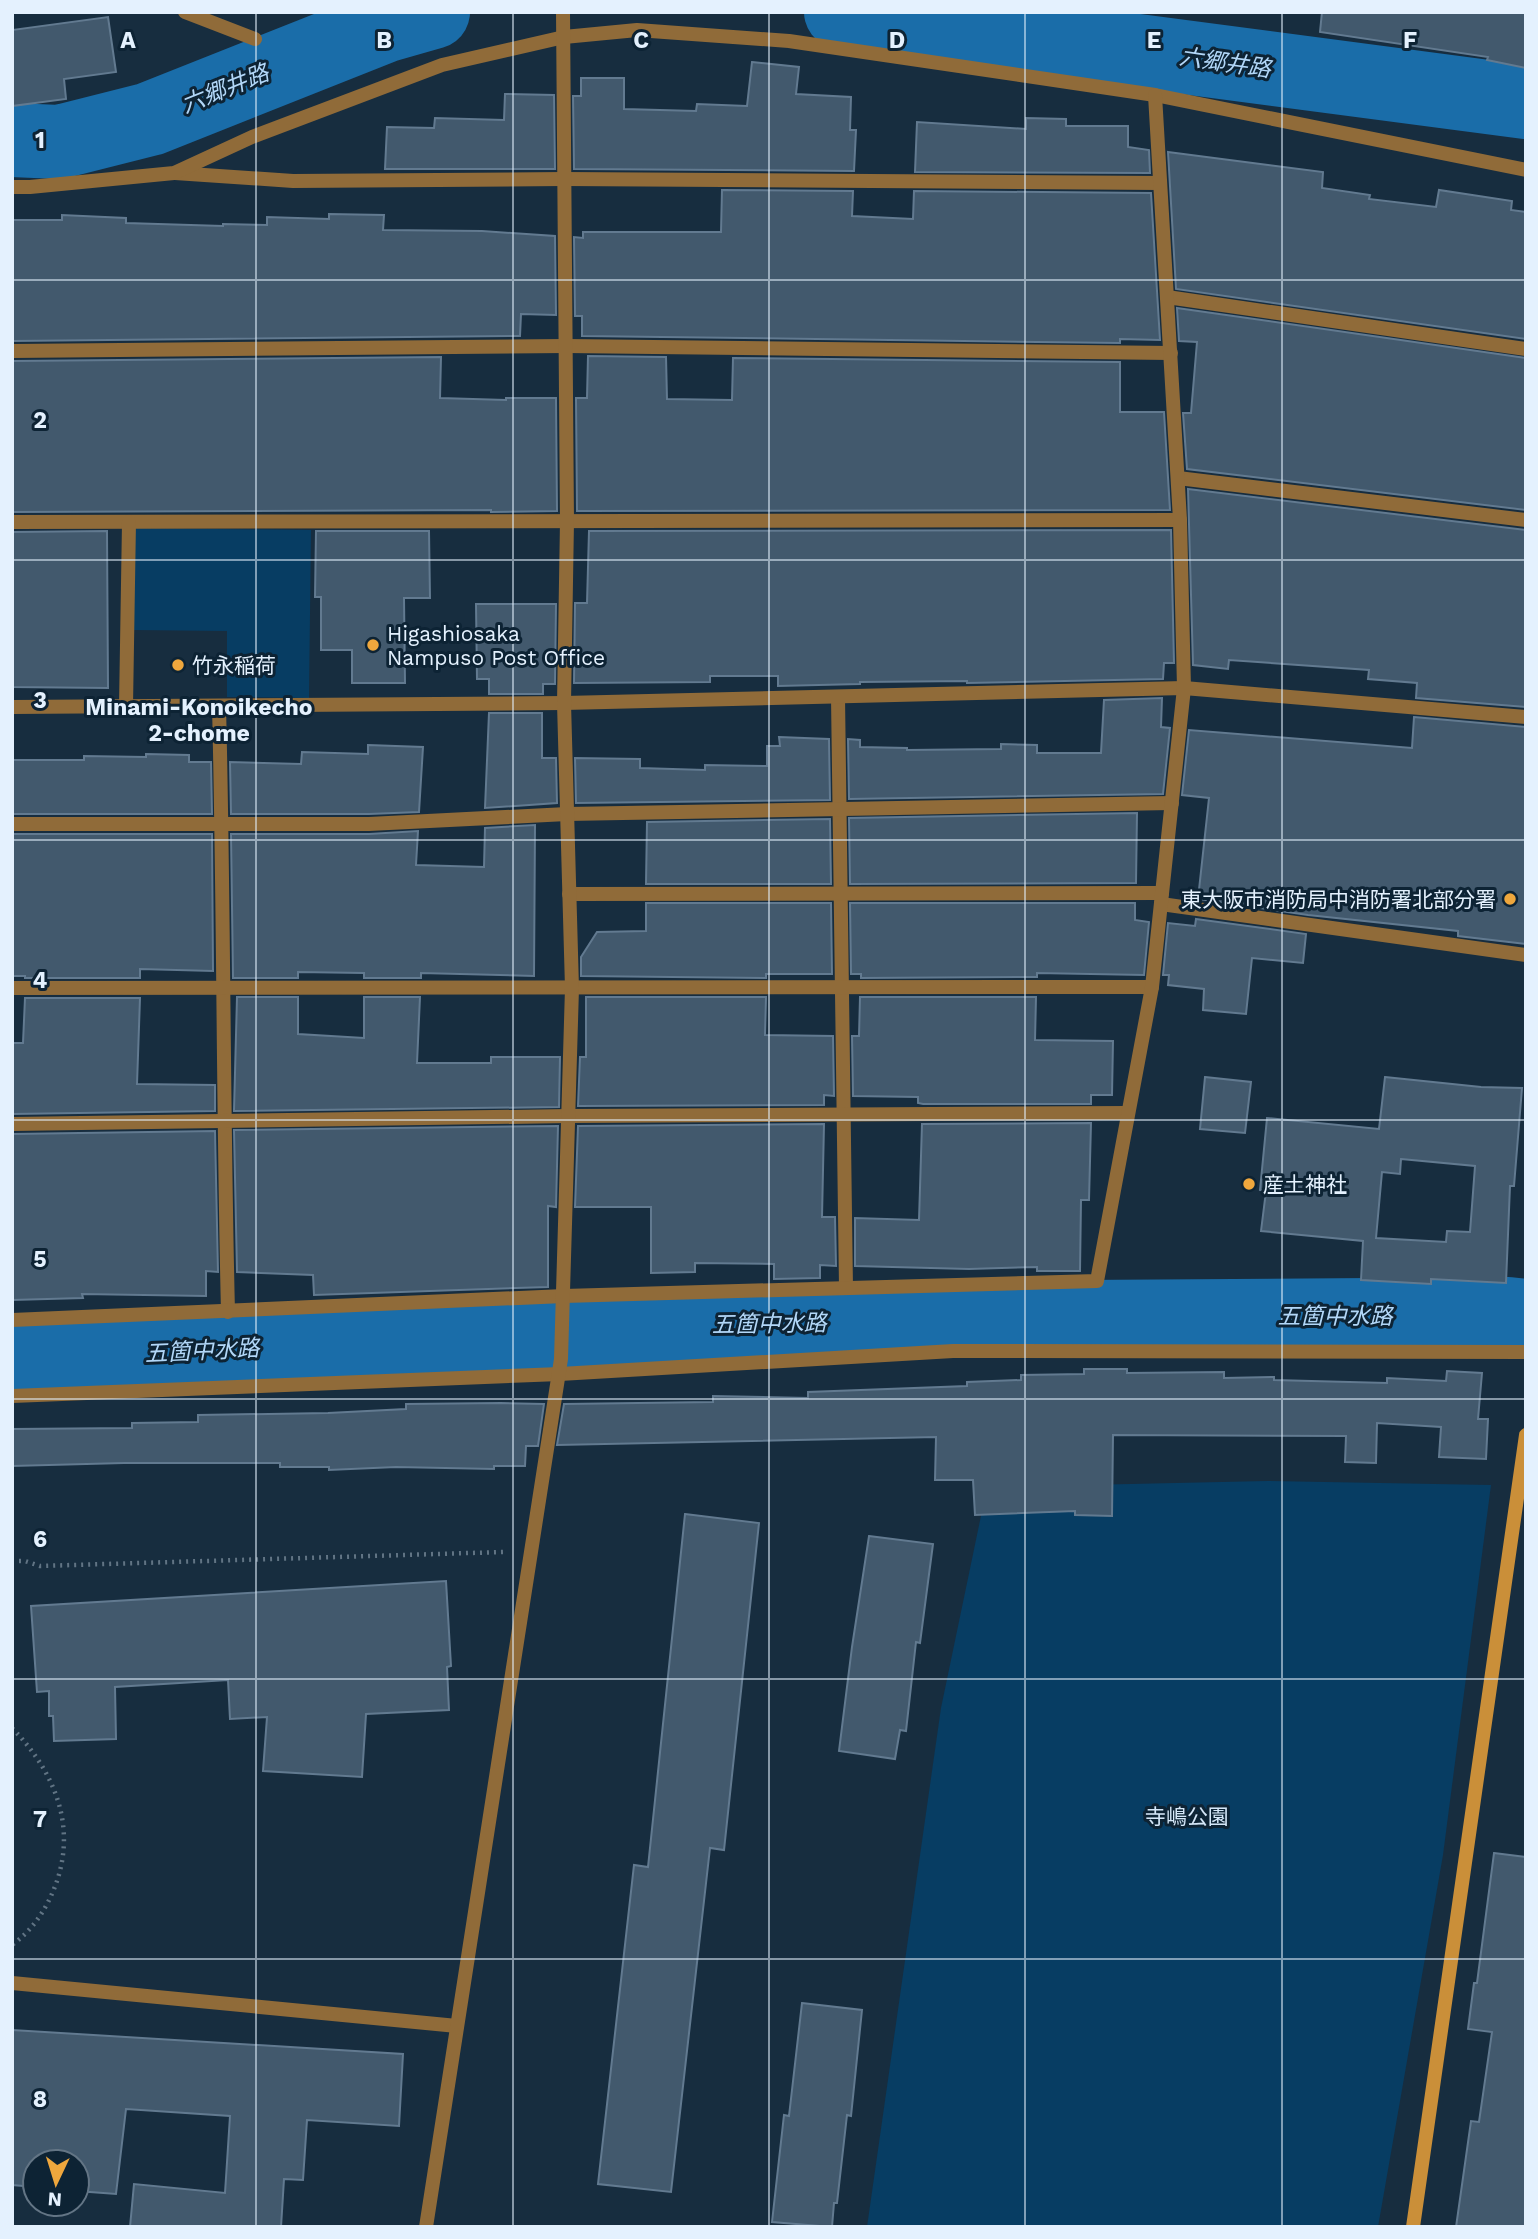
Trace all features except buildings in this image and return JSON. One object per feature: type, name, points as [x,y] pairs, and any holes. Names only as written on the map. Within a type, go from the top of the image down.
[{"type":"street","points":[[185,12],[255,39]]},
{"type":"street","points":[[426,2227],[561,1367],[572,988],[564,704],[567,521],[563,15]]},
{"type":"street","points":[[174,173],[252,137],[442,65],[564,37],[637,30],[789,41],[1155,95],[1526,170]]},
{"type":"street","points":[[12,1321],[564,1296],[1097,1282],[1152,987],[1184,688],[1178,478],[1155,95]]},
{"type":"street","points":[[12,187],[174,173],[293,181],[564,179],[1160,183]]},
{"type":"street","points":[[1167,296],[1526,349]]},
{"type":"street","points":[[12,351],[566,346],[1171,353]]},
{"type":"street","points":[[1178,478],[1526,520]]},
{"type":"street","points":[[12,522],[1180,520]]},
{"type":"street","points":[[126,706],[129,522]]},
{"type":"street","points":[[12,707],[564,704],[1184,688],[1526,717]]},
{"type":"street","points":[[838,697],[846,1288]]},
{"type":"street","points":[[219,706],[224,988],[223,1121],[228,1312]]},
{"type":"street","points":[[12,824],[369,824],[567,814],[1172,803]]},
{"type":"street","points":[[569,894],[841,893],[1161,898],[1526,955]]},
{"type":"street","points":[[12,988],[1152,987]]},
{"type":"street","points":[[12,1125],[569,1116],[1128,1113]]},
{"type":"street","points":[[12,1396],[561,1367],[953,1352],[1526,1352]]},
{"type":"street","points":[[1413,2227],[1526,1435]]},
{"type":"street","points":[[12,1983],[457,2026]]},
{"type":"path","points":[[12,1561],[25,1561],[40,1566],[532,1551]]},
{"type":"path","points":[[12,1728],[32,1748],[47,1773],[57,1797],[65,1836],[62,1867],[53,1893],[33,1926],[12,1945]]},
{"type":"green space","points":[[134,528],[311,530],[309,698],[227,697],[227,631],[132,630]]},
{"type":"green space","name":"寺嶋公園","points":[[1267,1481],[1491,1485],[1443,1855],[1378,2227],[867,2227],[941,1708],[987,1487]]},
{"type":"waterway","points":[[373,12],[384,26]]},
{"type":"waterway","name":"六郷井路","points":[[12,140],[59,142],[150,119],[384,26],[433,12]]},
{"type":"waterway","name":"六郷井路","points":[[841,12],[1526,102]]},
{"type":"waterway","name":"五箇中水路","points":[[12,1361],[667,1327],[1079,1317],[1526,1316]]},
{"type":"place","name":"Higashiosaka Nampuso Post Office","points":[[373,645]]},
{"type":"place","name":"竹永稲荷","points":[[178,665]]},
{"type":"place","name":"東大阪市消防局中消防署北部分署","points":[[1510,899]]},
{"type":"place","name":"産土神社","points":[[1249,1184]]},
{"type":"district","name":"Minami-Konoikecho 2-chome","points":[[199,720]]}]
